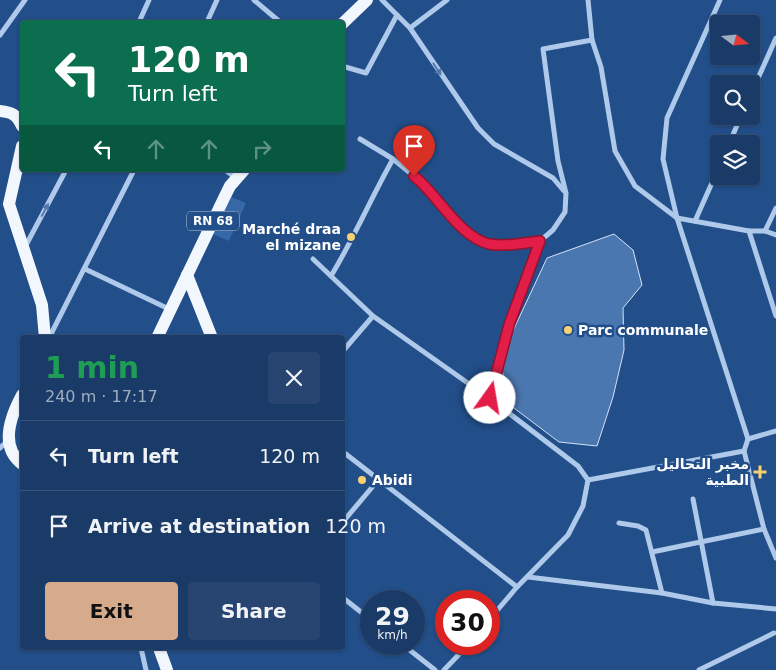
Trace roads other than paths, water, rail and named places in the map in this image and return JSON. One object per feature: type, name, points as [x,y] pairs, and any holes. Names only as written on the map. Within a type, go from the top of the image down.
[{"type":"main road","points":[[345,21],[367,0]]},
{"type":"main road","points":[[0,111],[11,112],[20,121]]},
{"type":"main road","points":[[20,155],[9,204],[42,305],[47,335]]},
{"type":"main road","name":"RN 68","points":[[187,275],[224,198],[240,174]]},
{"type":"main road","points":[[158,335],[187,275]]},
{"type":"main road","points":[[187,275],[211,335]]},
{"type":"main road","points":[[20,399],[7,422],[2,436],[2,446],[8,454],[20,463]]},
{"type":"main road","points":[[160,650],[168,670]]},
{"type":"street","points":[[0,35],[25,0]]},
{"type":"street","points":[[140,20],[149,0]]},
{"type":"street","points":[[208,20],[217,0]]},
{"type":"street","points":[[254,0],[278,20]]},
{"type":"street","points":[[382,0],[410,28],[478,128],[494,144],[553,178],[566,193]]},
{"type":"street","points":[[410,28],[447,0]]},
{"type":"street","points":[[588,0],[592,40],[601,67],[615,151],[635,186],[677,218],[749,231],[766,231],[776,235]]},
{"type":"street","points":[[720,0],[667,118],[663,158],[677,218],[748,439],[744,452],[764,528],[776,558]]},
{"type":"street","points":[[345,67],[366,74],[397,15]]},
{"type":"street","points":[[759,75],[776,38]]},
{"type":"street","points":[[490,398],[509,325],[540,241],[554,230],[565,212],[566,193],[558,161],[543,49],[592,40]]},
{"type":"street","points":[[360,139],[393,159],[425,185],[446,211],[476,240],[491,245],[540,241]]},
{"type":"street","points":[[331,276],[354,239],[371,198],[393,159]]},
{"type":"street","points":[[24,250],[65,172]]},
{"type":"street","points":[[49,335],[85,269],[133,172]]},
{"type":"street","points":[[695,221],[711,185]]},
{"type":"street","points":[[766,231],[776,208]]},
{"type":"street","points":[[749,231],[776,316]]},
{"type":"street","points":[[313,259],[373,316],[490,398],[578,466],[588,480],[583,506],[568,536],[517,587],[500,607]]},
{"type":"street","points":[[85,269],[171,310]]},
{"type":"street","points":[[345,349],[373,316]]},
{"type":"street","points":[[748,439],[776,432]]},
{"type":"street","points":[[588,480],[744,452]]},
{"type":"street","points":[[345,453],[517,587]]},
{"type":"street","points":[[345,519],[379,479]]},
{"type":"street","points":[[693,499],[713,603]]},
{"type":"street","points":[[619,523],[638,526],[646,530],[662,593]]},
{"type":"street","points":[[652,552],[764,528]]},
{"type":"street","points":[[528,577],[662,593],[713,603],[776,609]]},
{"type":"street","points":[[345,599],[360,611]]},
{"type":"street","points":[[699,670],[774,633]]},
{"type":"street","points":[[141,650],[146,670]]},
{"type":"street","points":[[416,655],[435,670]]},
{"type":"street","points":[[444,670],[458,655]]},
{"type":"place","name":"Marché draa el mizane","points":[[351,237]]},
{"type":"place","name":"Parc communale","points":[[568,330]]},
{"type":"place","name":"مخبر التحاليل الطبية","points":[[760,472]]},
{"type":"place","name":"Abidi","points":[[362,480]]}]
